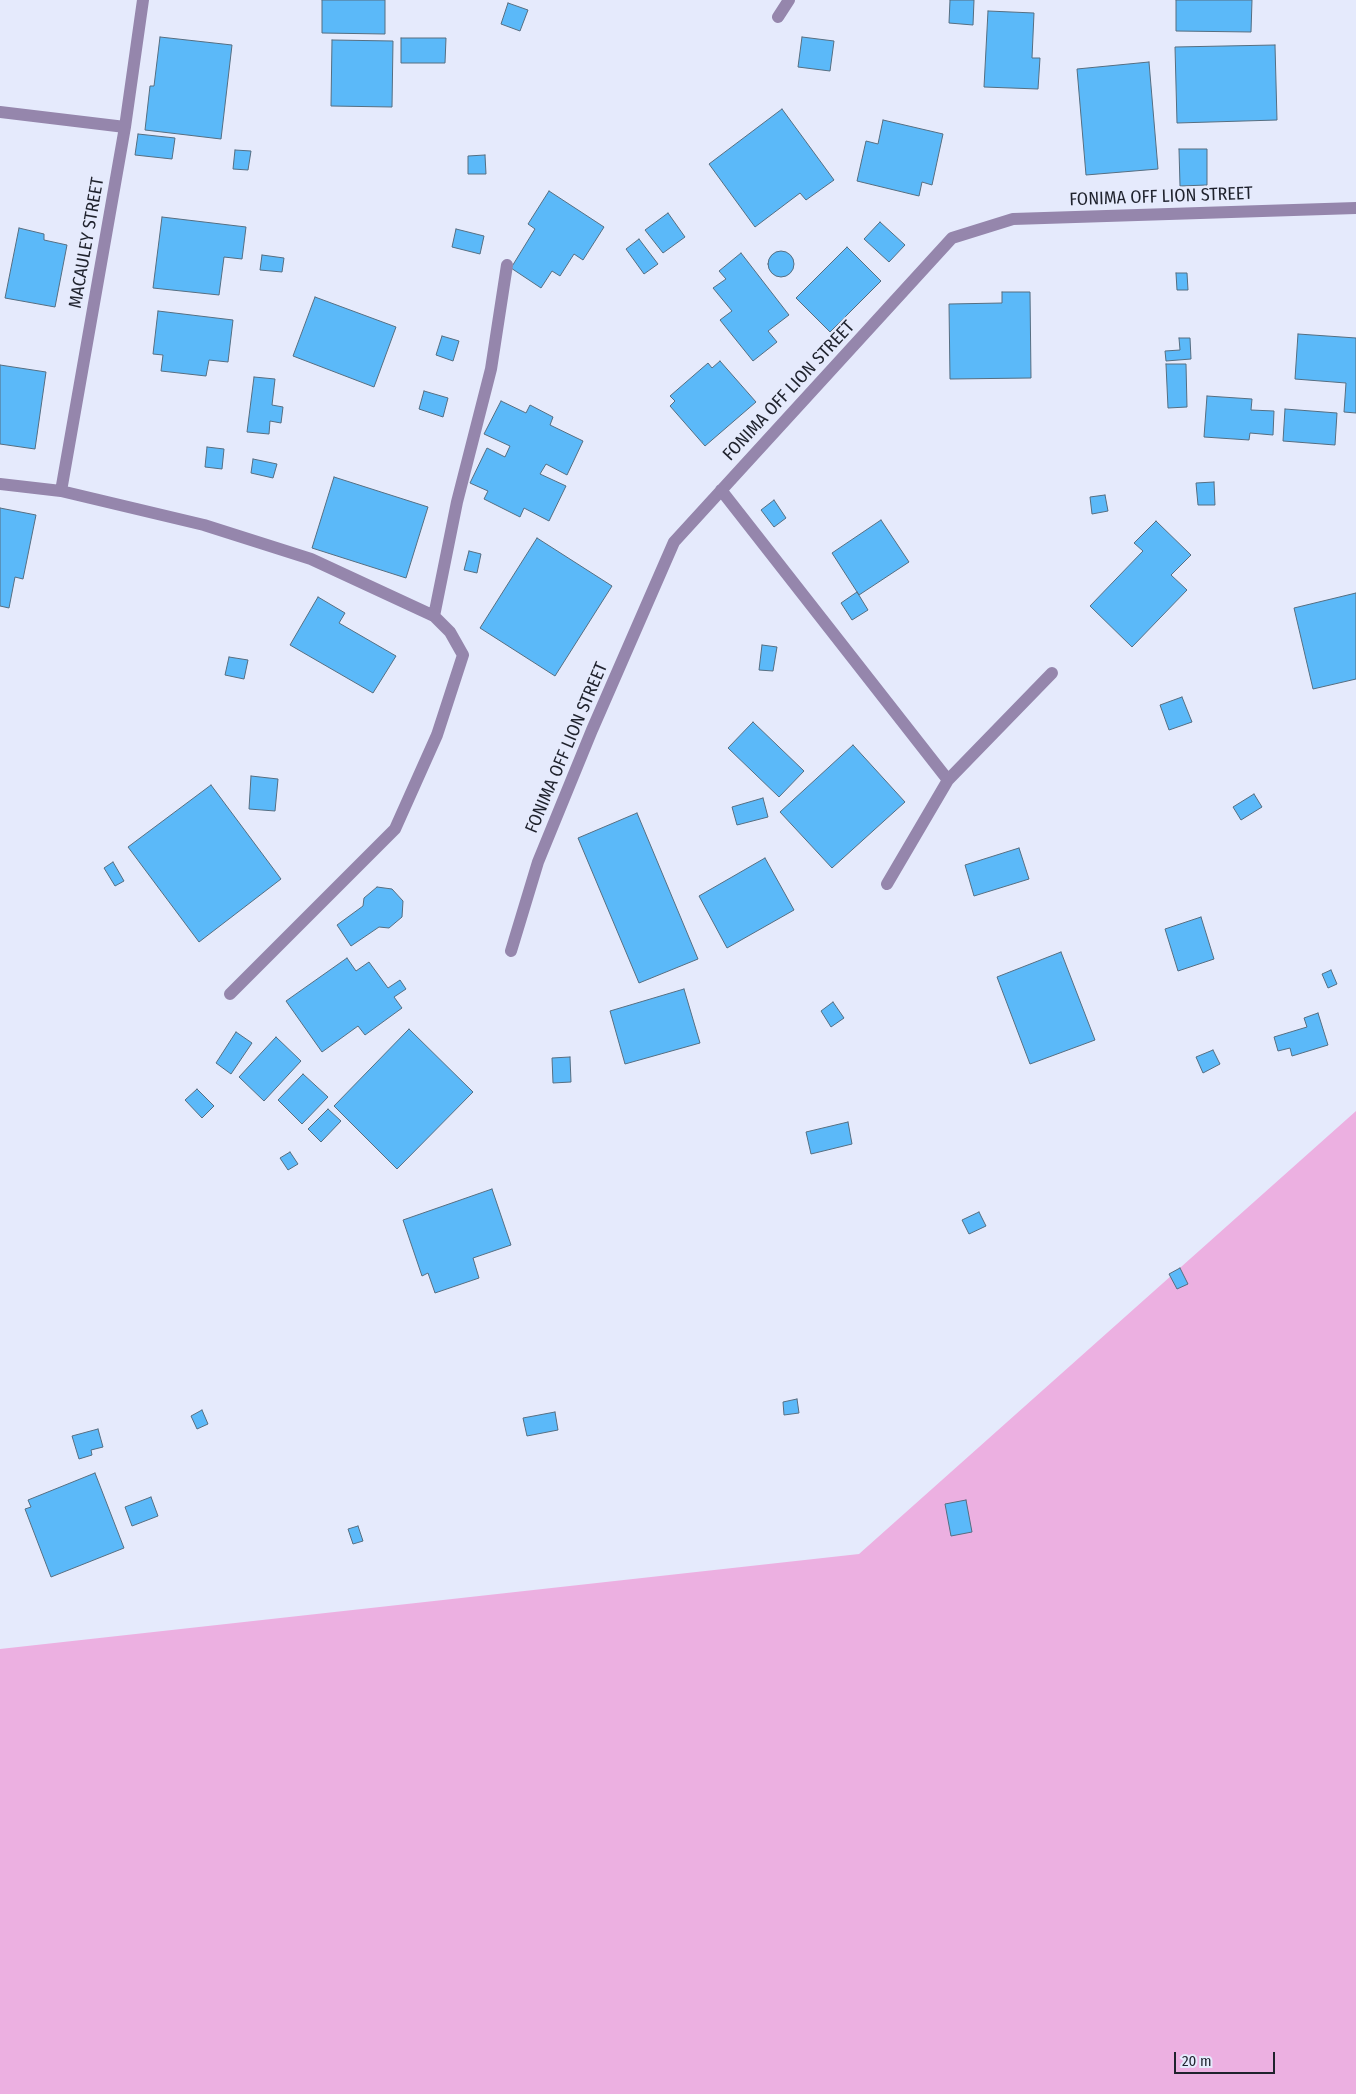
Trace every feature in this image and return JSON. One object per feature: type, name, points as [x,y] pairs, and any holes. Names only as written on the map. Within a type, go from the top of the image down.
[{"type":"street","name":"MACAULEY STREET","points":[[61,491],[125,127],[143,0]]},
{"type":"street","points":[[778,17],[788,0]]},
{"type":"street","points":[[0,112],[125,127]]},
{"type":"street","name":"FONIMA OFF LION STREET","points":[[511,951],[538,862],[592,730],[674,542],[952,238],[1013,219],[1356,208]]},
{"type":"street","points":[[434,616],[456,502],[491,369],[507,265]]},
{"type":"street","points":[[0,484],[61,491],[204,525],[311,559],[434,616],[450,632],[463,655],[437,735],[395,829],[230,994]]},
{"type":"street","points":[[721,490],[948,780]]},
{"type":"street","points":[[887,884],[948,780],[1052,673]]},
{"type":"shaded area","points":[[1356,1111],[1356,2094],[0,2094],[0,1649],[859,1554]]},
{"type":"building","points":[[322,0],[385,0],[385,34],[322,33]]},
{"type":"building","points":[[950,0],[974,0],[973,25],[949,23]]},
{"type":"building","points":[[1176,0],[1252,0],[1251,32],[1176,31]]},
{"type":"building","points":[[508,3],[528,10],[520,31],[501,24]]},
{"type":"building","points":[[988,11],[1034,13],[1032,58],[1040,58],[1038,89],[984,87]]},
{"type":"building","points":[[160,37],[232,45],[221,139],[145,130],[150,86],[154,86]]},
{"type":"building","points":[[802,37],[834,41],[830,71],[798,67]]},
{"type":"building","points":[[401,38],[446,38],[445,63],[401,63]]},
{"type":"building","points":[[332,40],[393,41],[392,107],[331,106]]},
{"type":"building","points":[[1275,45],[1277,120],[1177,123],[1175,47]]},
{"type":"building","points":[[1149,62],[1158,169],[1086,175],[1077,69]]},
{"type":"building","points":[[782,109],[834,180],[806,200],[800,193],[755,227],[709,164]]},
{"type":"building","points":[[883,120],[943,134],[932,185],[922,182],[919,196],[857,181],[866,141],[878,144]]},
{"type":"building","points":[[138,134],[175,138],[172,159],[135,155]]},
{"type":"building","points":[[1179,149],[1207,149],[1207,185],[1180,186]]},
{"type":"building","points":[[235,150],[251,151],[248,170],[233,169]]},
{"type":"building","points":[[485,155],[486,174],[468,174],[468,156]]},
{"type":"building","points":[[549,191],[604,227],[583,260],[574,254],[560,276],[552,271],[541,288],[511,268],[535,229],[528,224]]},
{"type":"building","points":[[668,213],[685,237],[663,253],[645,230]]},
{"type":"building","points":[[162,217],[246,227],[242,259],[224,257],[219,295],[153,288]]},
{"type":"building","points":[[880,222],[905,245],[889,262],[864,239]]},
{"type":"building","points":[[19,228],[44,234],[44,240],[67,245],[55,307],[5,298]]},
{"type":"building","points":[[456,229],[484,236],[480,254],[452,247]]},
{"type":"building","points":[[639,239],[658,264],[644,274],[626,249]]},
{"type":"building","points":[[847,247],[881,281],[830,332],[796,298]]},
{"type":"building","points":[[781,251],[790,255],[794,264],[790,273],[781,277],[772,273],[768,264],[772,255]]},
{"type":"building","points":[[741,253],[789,315],[768,331],[777,342],[753,361],[720,320],[732,311],[713,288],[726,279],[719,271]]},
{"type":"building","points":[[262,255],[284,258],[282,272],[260,270]]},
{"type":"building","points":[[1176,273],[1187,273],[1188,290],[1177,290]]},
{"type":"building","points":[[1002,292],[1030,292],[1031,378],[950,379],[949,304],[1002,303]]},
{"type":"building","points":[[315,297],[396,327],[374,387],[293,356]]},
{"type":"building","points":[[158,311],[233,320],[228,362],[209,360],[206,376],[161,371],[163,355],[153,354]]},
{"type":"building","points":[[1298,334],[1356,338],[1356,413],[1344,412],[1346,383],[1295,379]]},
{"type":"building","points":[[442,336],[459,341],[453,361],[436,355]]},
{"type":"building","points":[[1179,338],[1190,338],[1191,359],[1166,361],[1165,351],[1180,350]]},
{"type":"building","points":[[720,361],[756,402],[705,446],[670,406],[675,401],[670,396],[708,363],[712,368]]},
{"type":"building","points":[[1166,364],[1186,364],[1187,407],[1168,408]]},
{"type":"building","points":[[0,365],[46,372],[35,449],[0,444]]},
{"type":"building","points":[[254,377],[275,379],[272,405],[283,407],[281,423],[270,421],[269,434],[247,432]]},
{"type":"building","points":[[424,391],[448,398],[443,417],[419,409]]},
{"type":"building","points":[[1207,396],[1252,399],[1251,410],[1274,411],[1273,435],[1250,433],[1249,440],[1204,437]]},
{"type":"building","points":[[501,401],[526,413],[530,405],[553,417],[550,425],[583,441],[567,475],[546,464],[540,474],[566,486],[549,521],[524,508],[520,517],[484,499],[488,491],[470,483],[487,448],[505,457],[510,446],[484,434]]},
{"type":"building","points":[[1285,409],[1337,413],[1335,445],[1283,441]]},
{"type":"building","points":[[207,447],[224,449],[222,469],[205,467]]},
{"type":"building","points":[[253,459],[277,464],[273,478],[251,473]]},
{"type":"building","points":[[334,477],[428,507],[406,578],[312,548]]},
{"type":"building","points":[[1214,482],[1215,505],[1198,505],[1196,483]]},
{"type":"building","points":[[1105,495],[1108,511],[1092,514],[1090,497]]},
{"type":"building","points":[[774,500],[786,518],[774,527],[761,510]]},
{"type":"building","points":[[0,508],[36,515],[23,579],[15,577],[9,608],[0,606]]},
{"type":"building","points":[[881,520],[909,562],[859,595],[832,553]]},
{"type":"building","points":[[1156,521],[1191,555],[1171,575],[1187,590],[1132,647],[1090,606],[1143,551],[1134,543]]},
{"type":"building","points":[[537,538],[612,586],[555,676],[480,628]]},
{"type":"building","points":[[469,551],[481,554],[477,573],[464,570]]},
{"type":"building","points":[[857,592],[868,610],[852,620],[841,603]]},
{"type":"building","points":[[1356,593],[1356,679],[1313,689],[1294,608]]},
{"type":"building","points":[[318,597],[345,613],[339,623],[396,656],[373,693],[290,645]]},
{"type":"building","points":[[762,645],[777,647],[773,671],[759,670]]},
{"type":"building","points":[[229,657],[248,660],[244,679],[225,675]]},
{"type":"building","points":[[1182,697],[1192,722],[1169,730],[1160,705]]},
{"type":"building","points":[[753,722],[804,771],[779,797],[728,748]]},
{"type":"building","points":[[853,745],[905,802],[832,868],[780,812]]},
{"type":"building","points":[[251,776],[278,779],[275,811],[249,809]]},
{"type":"building","points":[[211,785],[281,879],[199,942],[128,847]]},
{"type":"building","points":[[1254,794],[1262,807],[1241,820],[1233,807]]},
{"type":"building","points":[[763,798],[768,817],[737,825],[732,807]]},
{"type":"building","points":[[637,813],[698,959],[639,983],[578,838]]},
{"type":"building","points":[[1019,848],[1029,879],[974,896],[965,865]]},
{"type":"building","points":[[765,858],[794,910],[727,948],[699,896]]},
{"type":"building","points":[[113,862],[124,881],[115,886],[104,868]]},
{"type":"building","points":[[377,887],[392,889],[403,901],[402,917],[389,928],[379,927],[351,946],[337,925],[363,906],[364,898]]},
{"type":"building","points":[[1201,917],[1214,959],[1178,971],[1165,929]]},
{"type":"building","points":[[1061,952],[1095,1040],[1030,1064],[997,977]]},
{"type":"building","points":[[347,958],[356,971],[369,962],[388,988],[400,980],[406,989],[394,997],[402,1008],[365,1035],[358,1026],[322,1052],[286,1001]]},
{"type":"building","points":[[1331,970],[1337,984],[1328,988],[1322,974]]},
{"type":"building","points":[[684,989],[700,1043],[625,1064],[610,1011]]},
{"type":"building","points":[[833,1002],[844,1018],[831,1027],[821,1011]]},
{"type":"building","points":[[1318,1013],[1328,1045],[1292,1056],[1290,1048],[1278,1051],[1274,1037],[1307,1027],[1304,1018]]},
{"type":"building","points":[[409,1029],[473,1092],[397,1169],[334,1106]]},
{"type":"building","points":[[236,1032],[252,1043],[231,1074],[216,1063]]},
{"type":"building","points":[[276,1037],[301,1061],[264,1101],[239,1077]]},
{"type":"building","points":[[1213,1050],[1220,1064],[1203,1073],[1196,1057]]},
{"type":"building","points":[[570,1057],[571,1082],[553,1083],[552,1058]]},
{"type":"building","points":[[303,1074],[328,1097],[302,1124],[278,1100]]},
{"type":"building","points":[[197,1089],[214,1106],[202,1118],[185,1100]]},
{"type":"building","points":[[328,1109],[341,1121],[321,1142],[308,1129]]},
{"type":"building","points":[[848,1122],[852,1144],[811,1154],[806,1132]]},
{"type":"building","points":[[290,1152],[298,1164],[288,1170],[280,1158]]},
{"type":"building","points":[[492,1189],[511,1245],[473,1258],[479,1278],[435,1293],[428,1273],[422,1276],[403,1220]]},
{"type":"building","points":[[979,1212],[986,1226],[969,1234],[962,1220]]},
{"type":"building","points":[[1180,1268],[1188,1284],[1177,1289],[1169,1274]]},
{"type":"building","points":[[797,1399],[799,1413],[784,1415],[783,1402]]},
{"type":"building","points":[[202,1410],[208,1424],[197,1429],[191,1416]]},
{"type":"building","points":[[555,1412],[558,1430],[527,1436],[523,1418]]},
{"type":"building","points":[[98,1429],[103,1447],[91,1450],[92,1455],[79,1459],[72,1436]]},
{"type":"building","points":[[95,1473],[124,1548],[51,1577],[25,1509],[31,1507],[28,1500]]},
{"type":"building","points":[[151,1497],[158,1516],[132,1526],[125,1507]]},
{"type":"building","points":[[966,1500],[972,1532],[951,1536],[945,1504]]},
{"type":"building","points":[[358,1526],[363,1541],[353,1544],[348,1529]]}]
